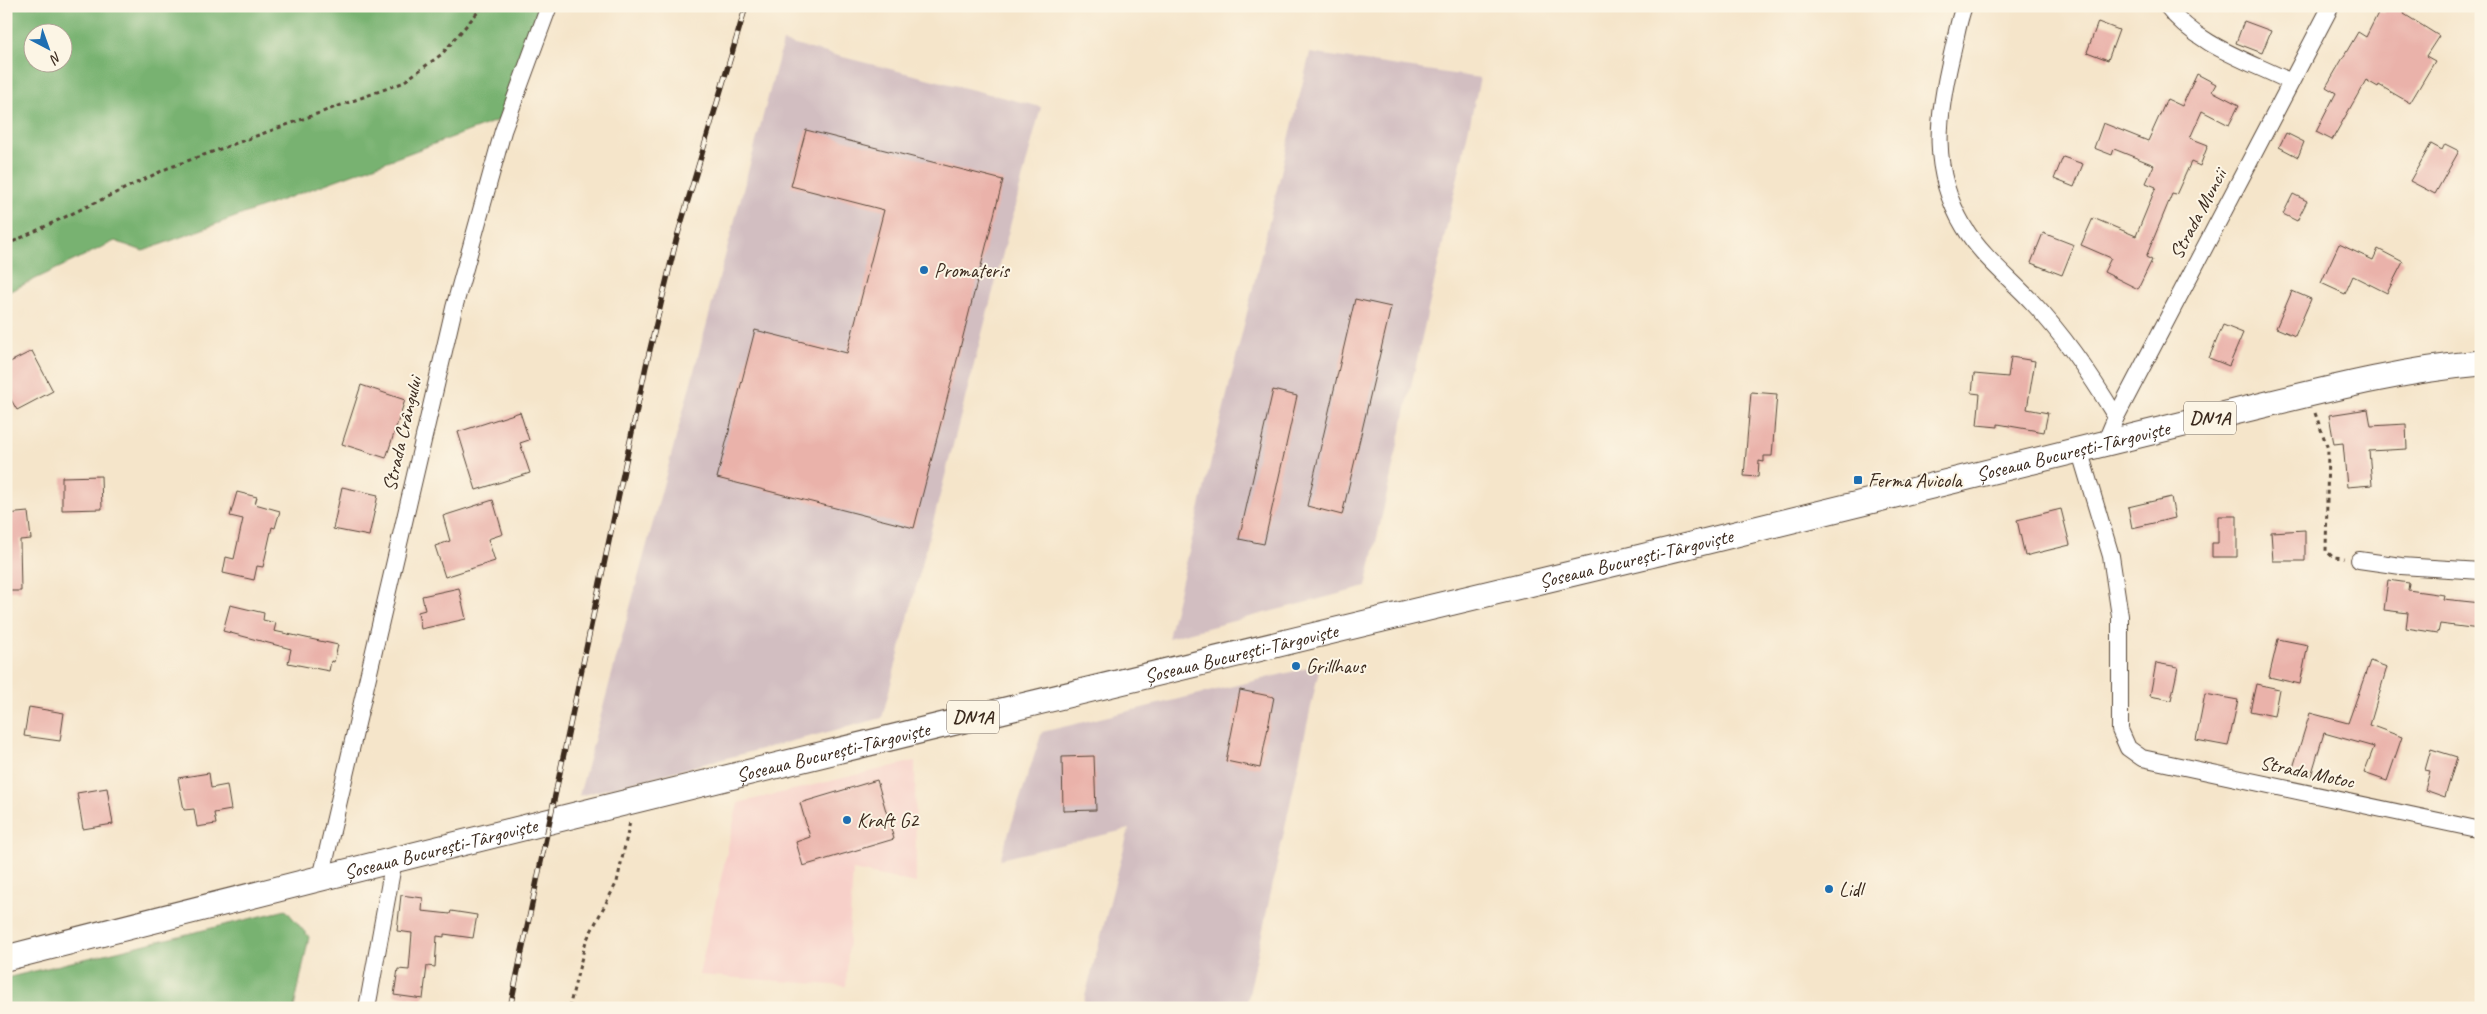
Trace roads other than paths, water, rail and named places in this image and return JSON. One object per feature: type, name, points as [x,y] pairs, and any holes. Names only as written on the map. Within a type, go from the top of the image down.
[{"type":"main road","name":"Șoseaua București-Târgoviște","points":[[6,958],[635,800],[2105,442],[2374,379],[2452,365],[2481,363]]},
{"type":"street","name":"Strada Crângului","points":[[321,878],[454,308],[503,131],[549,6]]},
{"type":"street","points":[[1964,6],[1944,86],[1939,130],[1940,161],[1950,198],[1965,228],[1976,244],[2055,328],[2100,390],[2116,417]]},
{"type":"street","points":[[2167,6],[2177,19],[2207,42],[2291,82]]},
{"type":"street","name":"Strada Muncii","points":[[2105,442],[2116,417],[2331,6]]},
{"type":"street","name":"Strada Motoc","points":[[2079,449],[2111,556],[2120,616],[2120,730],[2128,748],[2142,758],[2150,760],[2481,830]]},
{"type":"street","points":[[2359,560],[2401,566],[2481,571]]},
{"type":"street","points":[[367,1008],[394,860]]},
{"type":"railway","points":[[510,1008],[646,366],[677,237],[746,6]]},
{"type":"place","name":"Promateris","points":[[924,270]]},
{"type":"place","name":"Ferma Avicola","points":[[1858,480]]},
{"type":"place","name":"Grillhaus","points":[[1296,666]]},
{"type":"place","name":"Kraft G2","points":[[847,820]]},
{"type":"place","name":"Lidl","points":[[1829,889]]}]
